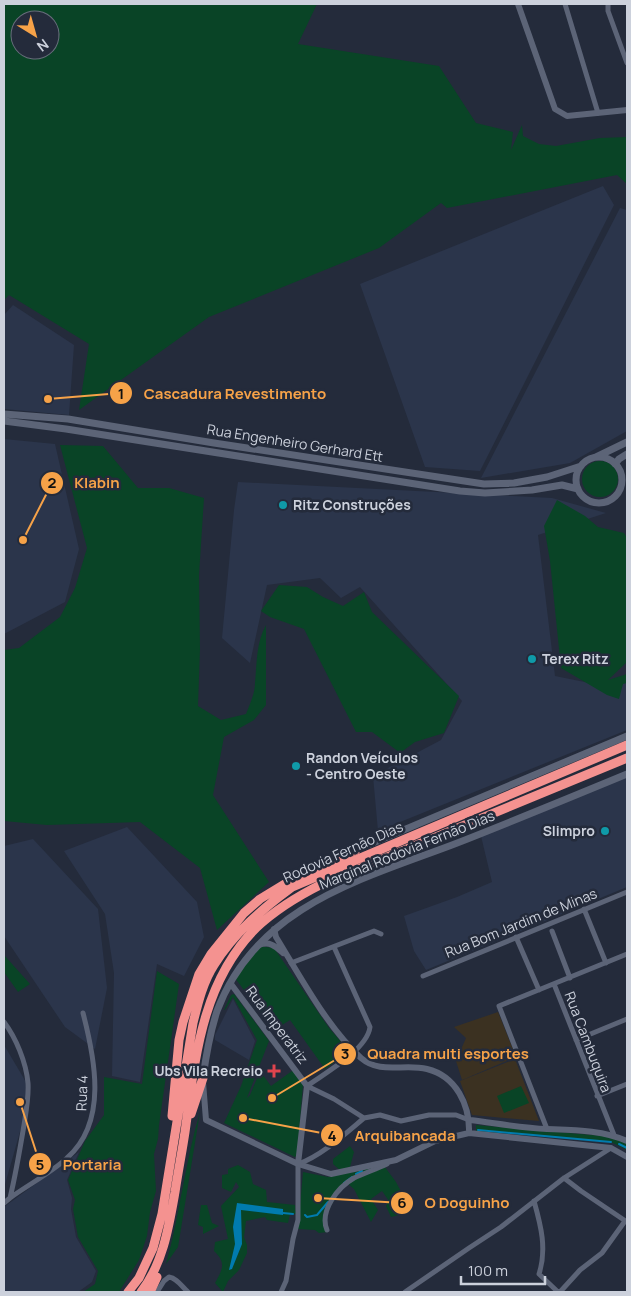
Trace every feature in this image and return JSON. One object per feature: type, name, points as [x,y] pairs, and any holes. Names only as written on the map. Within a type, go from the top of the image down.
[{"type":"highway","name":"Rodovia Fernão Dias","points":[[128,1292],[139,1278],[153,1248],[162,1214],[192,1022],[200,996],[213,966],[236,935],[262,910],[292,887],[627,745]]},
{"type":"highway","name":"Rodovia Fernão Dias","points":[[141,1292],[149,1282],[160,1255],[171,1213],[185,1133],[194,1060],[210,1000],[223,972],[237,951],[256,929],[284,906],[322,884],[627,758]]},
{"type":"highway","points":[[171,1158],[170,1141],[181,1031],[199,974],[211,954],[244,913],[260,899],[301,874],[356,850]]},
{"type":"highway","points":[[185,1133],[203,1078]]},
{"type":"highway","points":[[150,1292],[157,1279],[160,1255]]},
{"type":"main road","name":"Rua Engenheiro Gerhard Ett","points":[[4,414],[68,419],[484,484],[547,477],[581,466],[590,459],[596,458],[627,442]]},
{"type":"main road","name":"Rua Engenheiro Gerhard Ett","points":[[4,421],[75,430],[460,491],[485,493],[532,490],[562,485],[578,489],[588,500],[602,503],[609,500],[619,491],[622,477],[615,464]]},
{"type":"main road","points":[[596,458],[610,460],[615,464],[627,454]]},
{"type":"main road","points":[[578,489],[576,477],[581,466]]},
{"type":"main road","name":"Rodovia Fernão Dias","points":[[356,850],[627,736]]},
{"type":"main road","name":"Marginal Rodovia Fernão Dias","points":[[203,1078],[208,1046],[216,1016],[244,961],[274,929],[303,908],[377,873],[503,825],[627,774]]},
{"type":"street","points":[[518,4],[555,108],[567,116],[627,110]]},
{"type":"street","points":[[565,4],[598,113]]},
{"type":"street","points":[[608,4],[608,11],[627,63]]},
{"type":"street","name":"Rua Bom Jardim de Minas","points":[[424,976],[627,892]]},
{"type":"street","points":[[584,909],[606,963]]},
{"type":"street","points":[[274,929],[276,937],[319,1007],[354,1052],[367,1063],[379,1068],[425,1068],[438,1073],[454,1085],[460,1093],[470,1120],[469,1133]]},
{"type":"street","points":[[290,960],[374,931],[382,934]]},
{"type":"street","points":[[552,931],[570,978]]},
{"type":"street","points":[[516,937],[538,990]]},
{"type":"street","points":[[256,947],[267,943],[273,944],[290,960]]},
{"type":"street","points":[[281,1292],[286,1281],[298,1220],[298,1164],[307,1086],[354,1052],[368,1037],[370,1027],[334,946]]},
{"type":"street","points":[[547,1129],[499,1006],[627,954]]},
{"type":"street","name":"Rua Imperatriz","points":[[231,984],[307,1086],[334,1099],[364,1118]]},
{"type":"street","name":"Rua Cambuquira","points":[[554,984],[614,1135]]},
{"type":"street","name":"Rua 4","points":[[4,1203],[67,1158],[78,1147],[85,1136],[94,1108],[94,1070],[83,1013]]},
{"type":"street","points":[[576,1040],[627,1019]]},
{"type":"street","points":[[4,1022],[10,1030],[19,1050],[28,1084],[26,1113],[10,1198]]},
{"type":"street","points":[[203,1078],[206,1120],[298,1164],[331,1174],[372,1164],[391,1162]]},
{"type":"street","points":[[597,1096],[627,1084]]},
{"type":"street","points":[[298,1164],[305,1162],[338,1140],[364,1118],[380,1115],[401,1121],[430,1115],[456,1115],[470,1120],[614,1135],[627,1141]]},
{"type":"street","points":[[327,1230],[324,1224],[325,1212],[340,1190],[353,1179],[411,1154],[435,1140],[469,1133],[611,1148],[627,1157]]},
{"type":"street","points":[[405,1292],[501,1227],[564,1178],[611,1148]]},
{"type":"street","points":[[534,1201],[543,1241],[543,1262],[539,1274],[559,1292],[580,1270],[602,1252],[626,1221],[564,1178]]},
{"type":"street","points":[[157,1292],[169,1277],[172,1277],[188,1292]]},
{"type":"shaded area","points":[[603,186],[614,205],[480,471],[425,467],[360,284]]},
{"type":"shaded area","points":[[620,208],[627,210],[627,431],[570,463],[481,478]]},
{"type":"shaded area","points":[[13,305],[74,345],[69,415],[4,409],[4,315]]},
{"type":"shaded area","points":[[4,439],[55,444],[79,549],[65,602],[4,634]]},
{"type":"shaded area","name":"Terex Ritz","points":[[238,482],[552,498],[606,513],[538,535],[555,676],[609,687],[627,676],[627,730],[378,831],[373,776],[441,740],[462,701],[360,587],[341,598],[320,578],[267,585],[250,663],[222,638]]},
{"type":"shaded area","points":[[627,776],[627,887],[426,970],[414,951],[404,916],[492,882],[481,836]]},
{"type":"shaded area","points":[[127,827],[197,902],[204,937],[184,976],[157,964],[140,1082],[112,1076],[114,973],[105,914],[64,851]]},
{"type":"shaded area","points":[[33,839],[98,909],[107,988],[95,1049],[65,1027],[4,936],[4,846]]},
{"type":"shaded area","points":[[233,999],[255,1041],[249,1060],[215,1040],[215,1035]]},
{"type":"shaded area","points":[[498,1012],[516,1057],[462,1080],[456,1061],[466,1038],[454,1027]]},
{"type":"shaded area","points":[[4,1045],[26,1082],[26,1102],[21,1128],[4,1188]]},
{"type":"shaded area","points":[[515,1059],[539,1121],[472,1115],[460,1081]]},
{"type":"shaded area","points":[[79,1152],[67,1180],[72,1198],[71,1209],[76,1237],[96,1271],[92,1282],[78,1292],[4,1292],[4,1207]]},
{"type":"green space","points":[[4,4],[317,4],[298,44],[439,66],[476,123],[513,132],[511,150],[522,125],[523,136],[539,144],[556,146],[600,138],[627,137],[627,184],[617,175],[447,208],[441,203],[379,248],[209,317],[79,410],[89,344],[9,295],[4,300]]},
{"type":"green space","points":[[60,445],[103,446],[138,488],[169,488],[204,498],[199,575],[200,649],[198,706],[221,720],[246,714],[254,691],[259,646],[266,625],[266,705],[254,720],[224,737],[213,795],[269,882],[217,930],[200,868],[140,822],[47,825],[4,821],[4,650],[19,648],[60,617],[75,588],[87,548]]},
{"type":"green space","points":[[600,461],[607,462],[613,466],[617,472],[617,486],[613,492],[607,496],[600,497],[593,496],[587,492],[583,486],[582,479],[583,472],[587,466],[593,462]]},
{"type":"green space","points":[[557,500],[585,516],[598,527],[624,533],[627,538],[627,662],[608,680],[627,674],[627,683],[623,684],[619,699],[607,695],[561,668],[550,561],[544,526]]},
{"type":"green space","points":[[279,585],[307,587],[343,606],[364,592],[372,612],[459,696],[444,733],[415,742],[393,758],[399,752],[372,732],[356,732],[304,629],[270,617],[261,611]]},
{"type":"green space","points":[[259,946],[274,948],[329,1028],[349,1051],[325,1069],[290,1020],[282,1025],[280,1022],[269,1024],[235,978]]},
{"type":"green space","points":[[4,955],[30,984],[18,992],[4,972]]},
{"type":"green space","points":[[157,971],[179,984],[158,1139],[154,1154],[156,1191],[150,1212],[147,1236],[139,1260],[119,1292],[83,1292],[95,1284],[98,1271],[78,1237],[73,1209],[75,1200],[68,1180],[85,1141],[104,1115],[104,1077],[142,1084]]},
{"type":"green space","points":[[234,994],[269,1041],[247,1098],[260,1071],[271,1086],[292,1071],[295,1072],[303,1084],[297,1156],[295,1157],[224,1123],[241,1086],[257,1040],[233,997],[224,1010],[231,995]]},
{"type":"green space","points":[[521,1086],[529,1103],[504,1113],[497,1096]]},
{"type":"green space","points":[[200,1112],[178,1247],[166,1264],[190,1150]]},
{"type":"green space","points":[[476,1125],[615,1137],[627,1144],[627,1150],[611,1142],[476,1131]]},
{"type":"green space","points":[[350,1146],[354,1152],[350,1167],[341,1171],[333,1164],[333,1159]]},
{"type":"green space","points":[[382,1163],[396,1182],[405,1199],[400,1203],[399,1215],[391,1217],[386,1206],[389,1201],[382,1191],[371,1199],[378,1210],[371,1222],[354,1189],[347,1183],[340,1190],[324,1218],[328,1232],[319,1233],[315,1230],[298,1229],[303,1172],[328,1177]]},
{"type":"green space","points":[[238,1165],[250,1172],[253,1184],[266,1190],[267,1202],[295,1205],[296,1214],[290,1214],[288,1223],[267,1220],[265,1217],[246,1221],[244,1237],[247,1253],[239,1270],[228,1281],[223,1292],[215,1283],[220,1274],[222,1263],[214,1251],[215,1242],[228,1239],[221,1206],[239,1187],[236,1182],[231,1192],[222,1188],[222,1175],[228,1174],[228,1169]]},
{"type":"green space","points":[[201,1205],[207,1205],[212,1223],[219,1226],[203,1234],[203,1227],[198,1225]]},
{"type":"water","points":[[237,1203],[283,1209],[283,1215],[241,1210],[242,1244],[232,1269],[229,1270],[235,1244],[233,1227]]},
{"type":"waterway","points":[[478,1130],[611,1142]]},
{"type":"waterway","points":[[619,1144],[627,1148]]},
{"type":"waterway","points":[[356,1174],[362,1171]]},
{"type":"waterway","points":[[344,1183],[352,1177]]},
{"type":"waterway","points":[[305,1215],[307,1217],[317,1215],[328,1202]]},
{"type":"waterway","points":[[283,1213],[293,1214]]},
{"type":"place","name":"Cascadura Revestimento","points":[[48,399]]},
{"type":"place","name":"Ritz Construções","points":[[283,505]]},
{"type":"place","name":"Klabin","points":[[23,540]]},
{"type":"place","name":"Terex Ritz","points":[[532,659]]},
{"type":"place","name":"Randon Veículos - Centro Oeste","points":[[296,766]]},
{"type":"place","name":"SIimpro","points":[[605,831]]},
{"type":"place","name":"Ubs Vila Recreio","points":[[274,1071]]},
{"type":"place","name":"Quadra multi esportes","points":[[272,1098]]},
{"type":"place","name":"Portaria","points":[[20,1102]]},
{"type":"place","name":"Arquibancada","points":[[243,1118]]},
{"type":"place","name":"O Doguinho","points":[[318,1198]]}]
